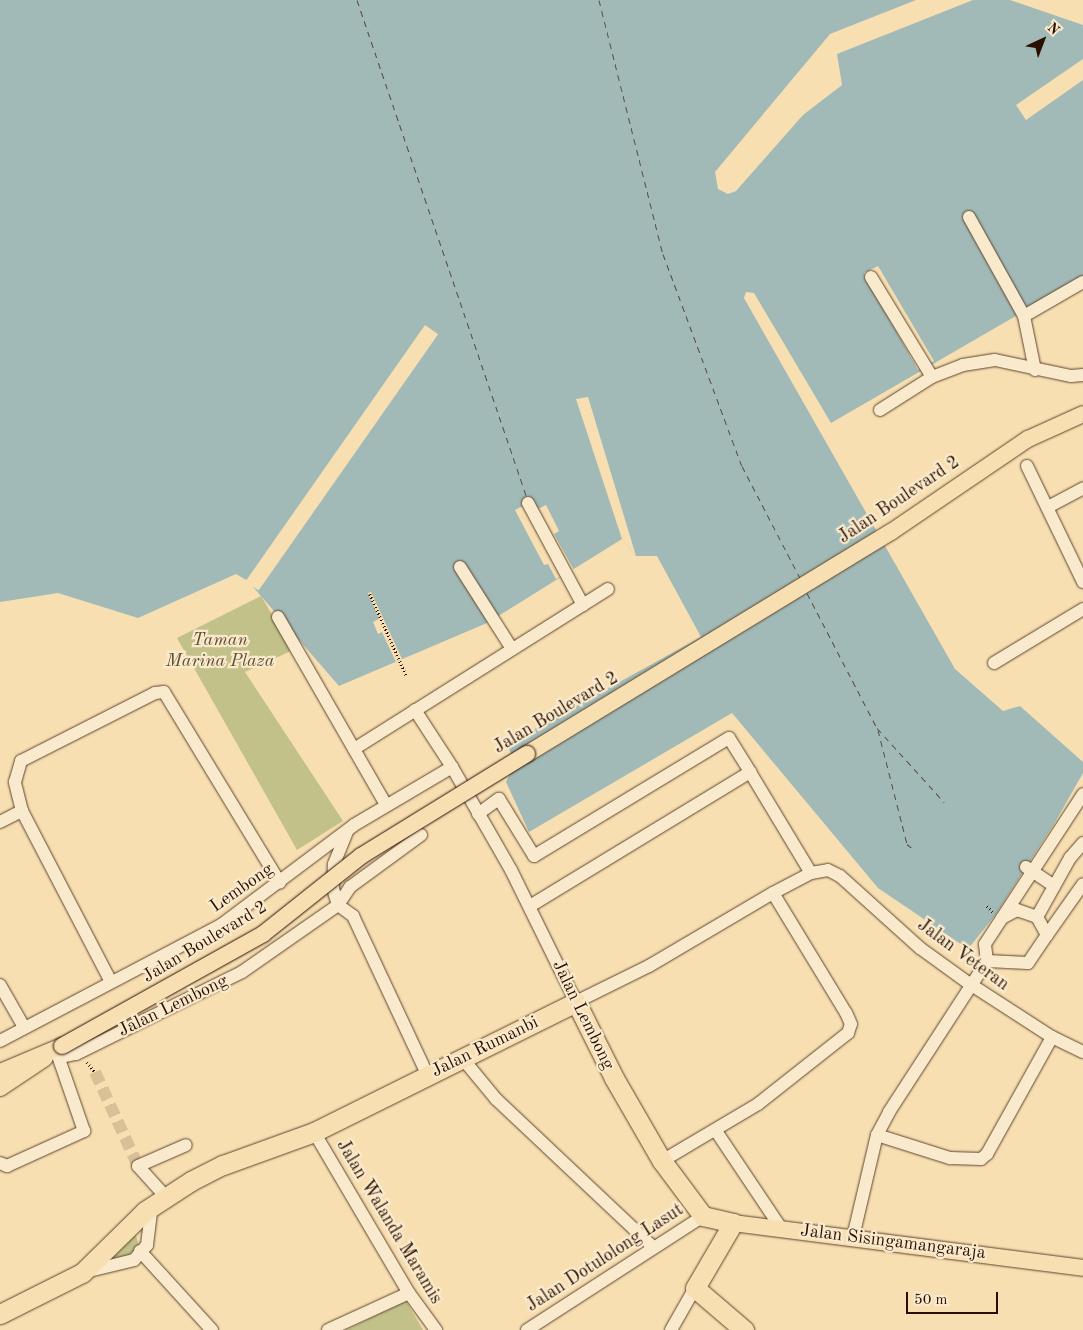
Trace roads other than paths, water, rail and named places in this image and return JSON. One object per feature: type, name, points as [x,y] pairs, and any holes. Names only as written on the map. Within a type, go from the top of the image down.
[{"type":"highway","name":"Jalan Rumanbi","points":[[0,1314],[82,1273],[134,1220],[158,1201],[223,1165],[314,1132],[576,1002]]},
{"type":"highway","name":"Jalan Lembong","points":[[576,1002],[614,1078],[662,1161],[703,1216]]},
{"type":"highway","name":"Jalan Sisingamangaraja","points":[[703,1216],[733,1223]]},
{"type":"highway","points":[[733,1223],[695,1288],[744,1330]]},
{"type":"main road","name":"Jalan Boulevard 2","points":[[55,1052],[242,947],[405,827],[891,532],[1028,439],[1083,414]]},
{"type":"main road","points":[[0,1072],[30,1058],[55,1052]]},
{"type":"main road","points":[[0,1088],[37,1066],[55,1052]]},
{"type":"main road","name":"Jalan Sisingamangaraja","points":[[733,1223],[1083,1268]]},
{"type":"street","points":[[969,217],[1024,316],[1036,370]]},
{"type":"street","points":[[871,276],[932,377]]},
{"type":"street","points":[[1024,316],[1083,282]]},
{"type":"street","points":[[880,410],[932,377],[963,365],[995,360],[1071,376],[1083,375]]},
{"type":"street","points":[[1027,466],[1048,507],[1078,558],[1083,582]]},
{"type":"street","points":[[1048,507],[1083,488]]},
{"type":"street","points":[[528,503],[583,605]]},
{"type":"street","points":[[460,567],[512,649]]},
{"type":"street","points":[[354,749],[608,589]]},
{"type":"street","points":[[994,663],[1083,610]]},
{"type":"street","points":[[278,617],[386,805]]},
{"type":"street","points":[[110,980],[22,811],[15,782],[22,761],[155,693],[164,692],[280,883]]},
{"type":"street","points":[[415,710],[452,767],[477,811],[499,799],[534,856],[729,738],[811,874]]},
{"type":"street","name":"Lembong","points":[[0,1041],[110,980],[221,925],[280,883],[347,831],[386,805],[452,767]]},
{"type":"street","points":[[530,906],[750,772]]},
{"type":"street","points":[[853,1237],[877,1135],[906,1084],[970,984],[987,961],[985,944],[998,916],[1083,794]]},
{"type":"street","points":[[0,822],[22,811]]},
{"type":"street","name":"Jalan Lembong","points":[[477,811],[530,906],[576,1002]]},
{"type":"street","points":[[347,831],[334,864],[333,889],[338,905],[353,916],[428,1076]]},
{"type":"street","points":[[338,905],[350,887],[421,835]]},
{"type":"street","points":[[1037,917],[1054,886],[1083,843]]},
{"type":"street","points":[[1030,869],[1054,886]]},
{"type":"street","name":"Jalan Rumanbi","points":[[576,1002],[649,966],[773,893],[811,874],[822,870],[833,871]]},
{"type":"street","name":"Jalan Veteran","points":[[833,871],[920,948],[970,984],[1052,1037],[1083,1052]]},
{"type":"street","points":[[987,961],[1028,962],[1083,884]]},
{"type":"street","points":[[662,1161],[716,1131],[782,1087],[848,1033],[850,1024],[773,893]]},
{"type":"street","name":"Jalan Lembong","points":[[55,1052],[76,1054],[227,980],[338,905]]},
{"type":"street","points":[[998,916],[1017,910],[1037,917],[1047,935]]},
{"type":"street","points":[[0,985],[24,1028]]},
{"type":"street","points":[[877,1135],[950,1158],[981,1159],[987,1154],[1052,1037]]},
{"type":"street","points":[[0,1163],[7,1166],[84,1131],[55,1052]]},
{"type":"street","points":[[463,1059],[496,1098],[653,1247]]},
{"type":"street","points":[[716,1131],[781,1228]]},
{"type":"street","name":"Jalan Walanda Maramis","points":[[314,1132],[409,1293],[436,1330]]},
{"type":"street","points":[[82,1273],[134,1260],[146,1245],[158,1201],[138,1166],[186,1144]]},
{"type":"street","name":"Jalan Dotulolong Lasut","points":[[527,1330],[703,1216]]},
{"type":"street","points":[[140,1251],[212,1330]]},
{"type":"street","points":[[671,1330],[695,1288]]},
{"type":"street","points":[[328,1330],[409,1293]]},
{"type":"water","points":[[0,0],[916,0],[830,34],[715,172],[718,189],[728,194],[736,191],[803,115],[842,85],[837,54],[973,0],[1010,0],[1083,25],[1083,277],[831,423],[754,293],[746,292],[744,298],[955,669],[1003,711],[1020,706],[1083,762],[1083,773],[1054,824],[996,914],[968,949],[878,888],[732,713],[529,832],[506,782],[515,763],[507,744],[701,637],[657,556],[636,556],[622,539],[487,623],[339,686],[248,581],[236,574],[138,618],[58,593],[0,602]]},
{"type":"tunnel","points":[[95,1072],[138,1166]]},
{"type":"park label","name":"Taman Marina Plaza","points":[[220,651]]}]
